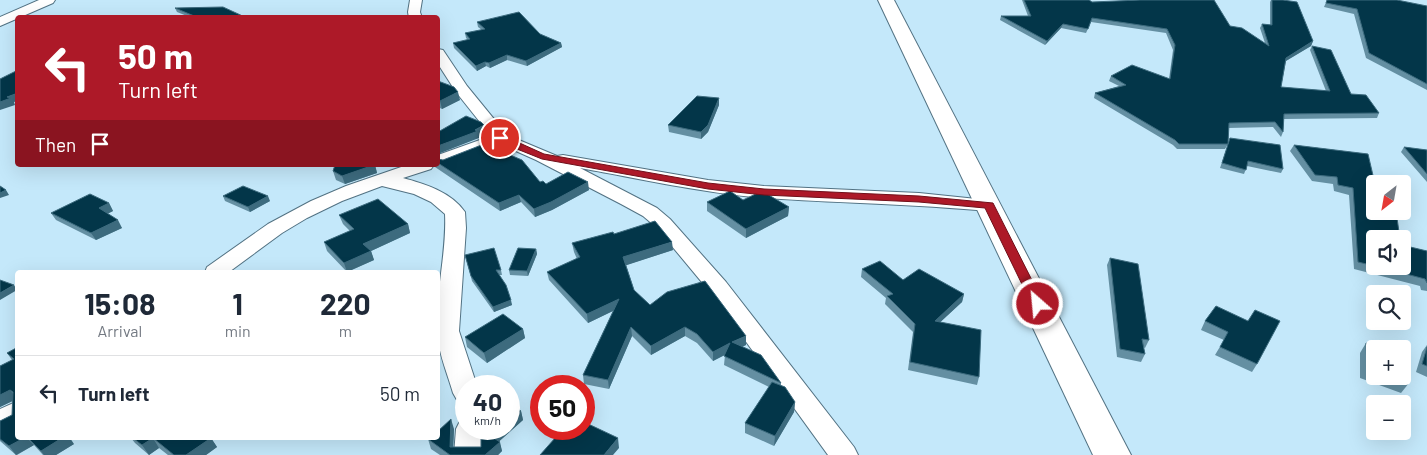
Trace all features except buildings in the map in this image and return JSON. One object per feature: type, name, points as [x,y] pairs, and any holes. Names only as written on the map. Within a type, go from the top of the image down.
[{"type":"main road","points":[[886,0],[1112,455]]},
{"type":"street","points":[[16,15],[49,0]]},
{"type":"street","points":[[415,15],[416,0]]},
{"type":"street","points":[[0,22],[15,15]]},
{"type":"street","points":[[440,56],[461,88],[499,134],[500,138]]},
{"type":"street","points":[[440,160],[500,138],[542,156],[643,208],[663,223],[718,287],[844,455]]},
{"type":"street","points":[[542,156],[708,186],[754,191],[919,199],[989,206]]},
{"type":"street","points":[[218,270],[283,224],[313,208],[419,167]]},
{"type":"street","points":[[382,180],[414,185],[442,200],[455,212],[456,228],[447,331],[461,375]]},
{"type":"street","points":[[0,422],[15,413]]},
{"type":"street","points":[[468,455],[469,440]]},
{"type":"route","points":[[500,138],[542,156],[708,186],[819,196],[919,199],[989,206],[1038,304]]}]
